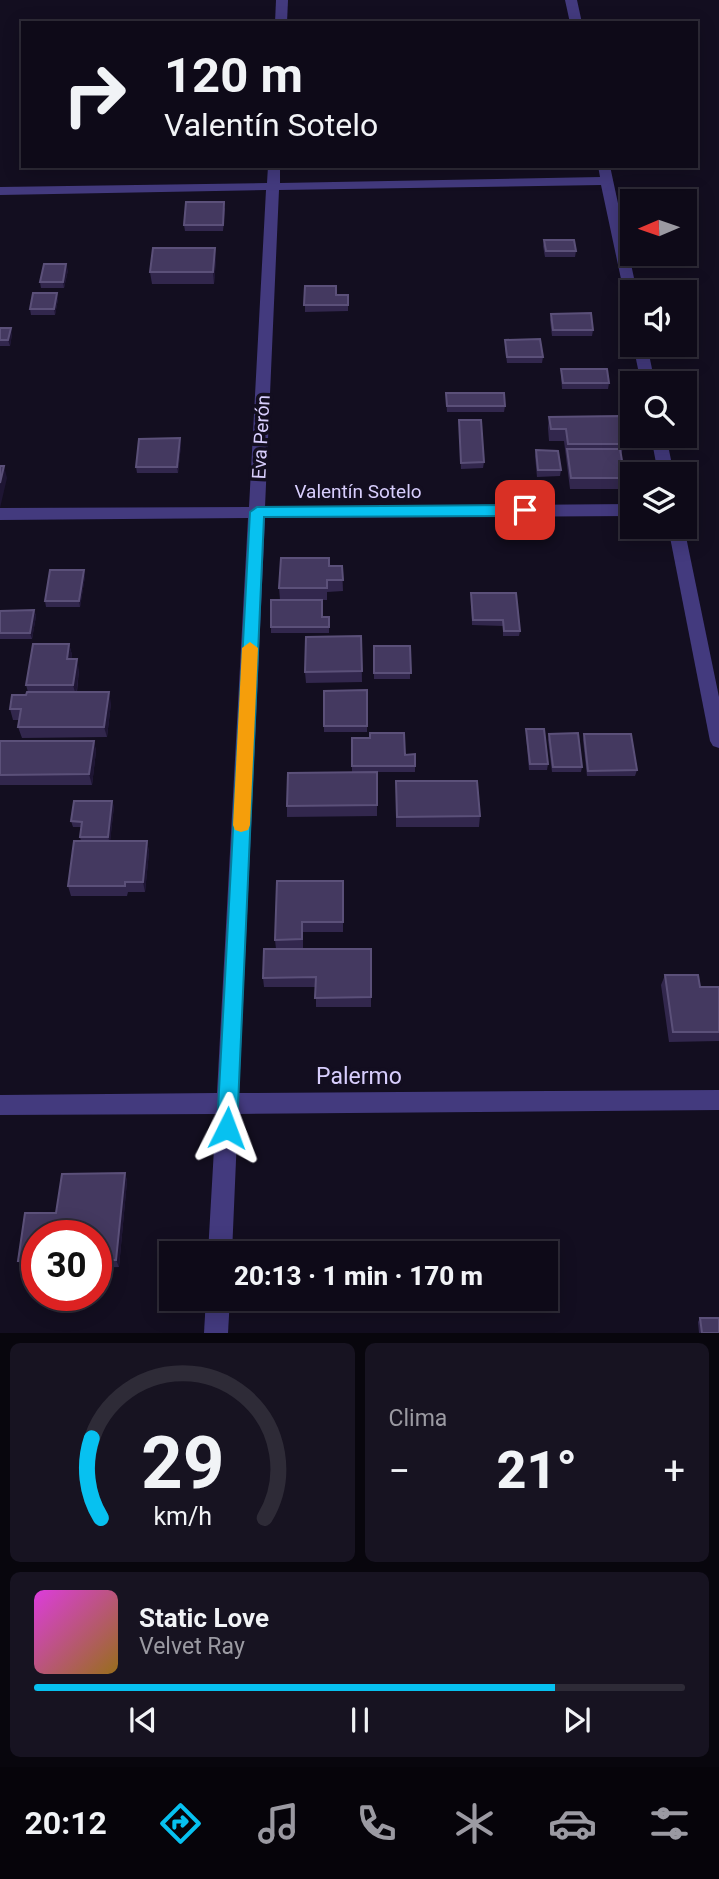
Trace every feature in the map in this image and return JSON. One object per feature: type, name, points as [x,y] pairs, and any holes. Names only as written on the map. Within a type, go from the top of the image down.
[{"type":"street","points":[[281,21],[282,0]]},
{"type":"street","points":[[571,0],[576,21]]},
{"type":"street","name":"Eva Perón","points":[[221,1241],[274,168]]},
{"type":"street","points":[[604,168],[627,280]]},
{"type":"street","points":[[0,191],[607,181]]},
{"type":"street","name":"Valentín Sotelo","points":[[0,514],[620,510]]},
{"type":"street","points":[[678,539],[719,741]]},
{"type":"street","name":"Palermo","points":[[0,1105],[719,1100]]},
{"type":"street","points":[[216,1333],[217,1311]]},
{"type":"building","points":[[186,202],[224,202],[223,225],[184,225]]},
{"type":"building","points":[[544,240],[574,240],[576,251],[546,251]]},
{"type":"building","points":[[153,248],[215,248],[213,272],[150,272]]},
{"type":"building","points":[[44,264],[66,264],[63,282],[40,282]]},
{"type":"building","points":[[305,286],[336,286],[336,295],[348,295],[348,305],[304,305]]},
{"type":"building","points":[[33,293],[57,293],[54,309],[30,309]]},
{"type":"building","points":[[591,313],[593,330],[553,330],[551,314]]},
{"type":"building","points":[[0,328],[11,328],[8,340],[0,340]]},
{"type":"building","points":[[540,339],[543,357],[507,357],[505,340]]},
{"type":"building","points":[[561,369],[607,369],[609,383],[563,383]]},
{"type":"building","points":[[446,393],[504,393],[505,406],[447,406]]},
{"type":"building","points":[[619,416],[620,444],[568,444],[566,429],[551,429],[549,417]]},
{"type":"building","points":[[459,420],[481,420],[484,462],[461,463]]},
{"type":"building","points":[[180,438],[177,467],[136,467],[139,439]]},
{"type":"building","points":[[567,449],[620,449],[622,462],[620,462],[620,478],[571,478]]},
{"type":"building","points":[[536,450],[558,451],[561,470],[538,470]]},
{"type":"building","points":[[0,466],[4,466],[0,483]]},
{"type":"building","points":[[281,558],[329,558],[329,566],[342,566],[343,580],[327,580],[327,588],[279,588]]},
{"type":"building","points":[[50,570],[84,570],[79,601],[45,601]]},
{"type":"building","points":[[471,593],[516,593],[520,631],[504,631],[503,620],[473,620]]},
{"type":"building","points":[[271,600],[322,600],[322,617],[329,617],[329,627],[271,627]]},
{"type":"building","points":[[34,610],[30,633],[0,633],[0,611]]},
{"type":"building","points":[[361,636],[362,671],[305,672],[306,637]]},
{"type":"building","points":[[33,644],[69,644],[67,659],[77,659],[73,685],[26,685]]},
{"type":"building","points":[[374,646],[410,646],[411,673],[374,673]]},
{"type":"building","points":[[367,690],[367,726],[324,726],[324,691]]},
{"type":"building","points":[[27,692],[109,692],[104,727],[18,727],[21,709],[10,709],[12,695],[26,695]]},
{"type":"building","points":[[526,729],[544,729],[548,764],[530,764]]},
{"type":"building","points":[[370,733],[404,733],[405,755],[415,754],[415,766],[352,766],[352,738],[370,738]]},
{"type":"building","points":[[578,733],[582,767],[553,767],[549,734]]},
{"type":"building","points":[[584,734],[631,734],[637,770],[588,771]]},
{"type":"building","points":[[0,741],[94,741],[89,774],[0,775]]},
{"type":"building","points":[[377,772],[377,805],[287,806],[288,773]]},
{"type":"building","points":[[396,781],[477,781],[480,816],[397,817]]},
{"type":"building","points":[[74,801],[112,801],[108,837],[80,837],[82,822],[71,821]]},
{"type":"building","points":[[74,841],[147,841],[143,882],[125,882],[125,886],[68,886]]},
{"type":"building","points":[[277,881],[343,881],[343,922],[302,922],[302,939],[275,940]]},
{"type":"building","points":[[264,949],[371,949],[371,997],[315,998],[316,977],[263,978]]},
{"type":"building","points":[[665,975],[698,975],[700,987],[719,987],[719,1032],[673,1032]]},
{"type":"building","points":[[125,1173],[116,1260],[112,1260],[112,1220],[24,1220],[25,1213],[56,1213],[62,1174]]},
{"type":"building","points":[[21,1240],[21,1261],[18,1261]]},
{"type":"building","points":[[700,1318],[719,1318],[719,1333],[702,1333]]},
{"type":"slow traffic","points":[[241,825],[250,648]]},
{"type":"route","points":[[227,1128],[257,512],[525,510]]}]
